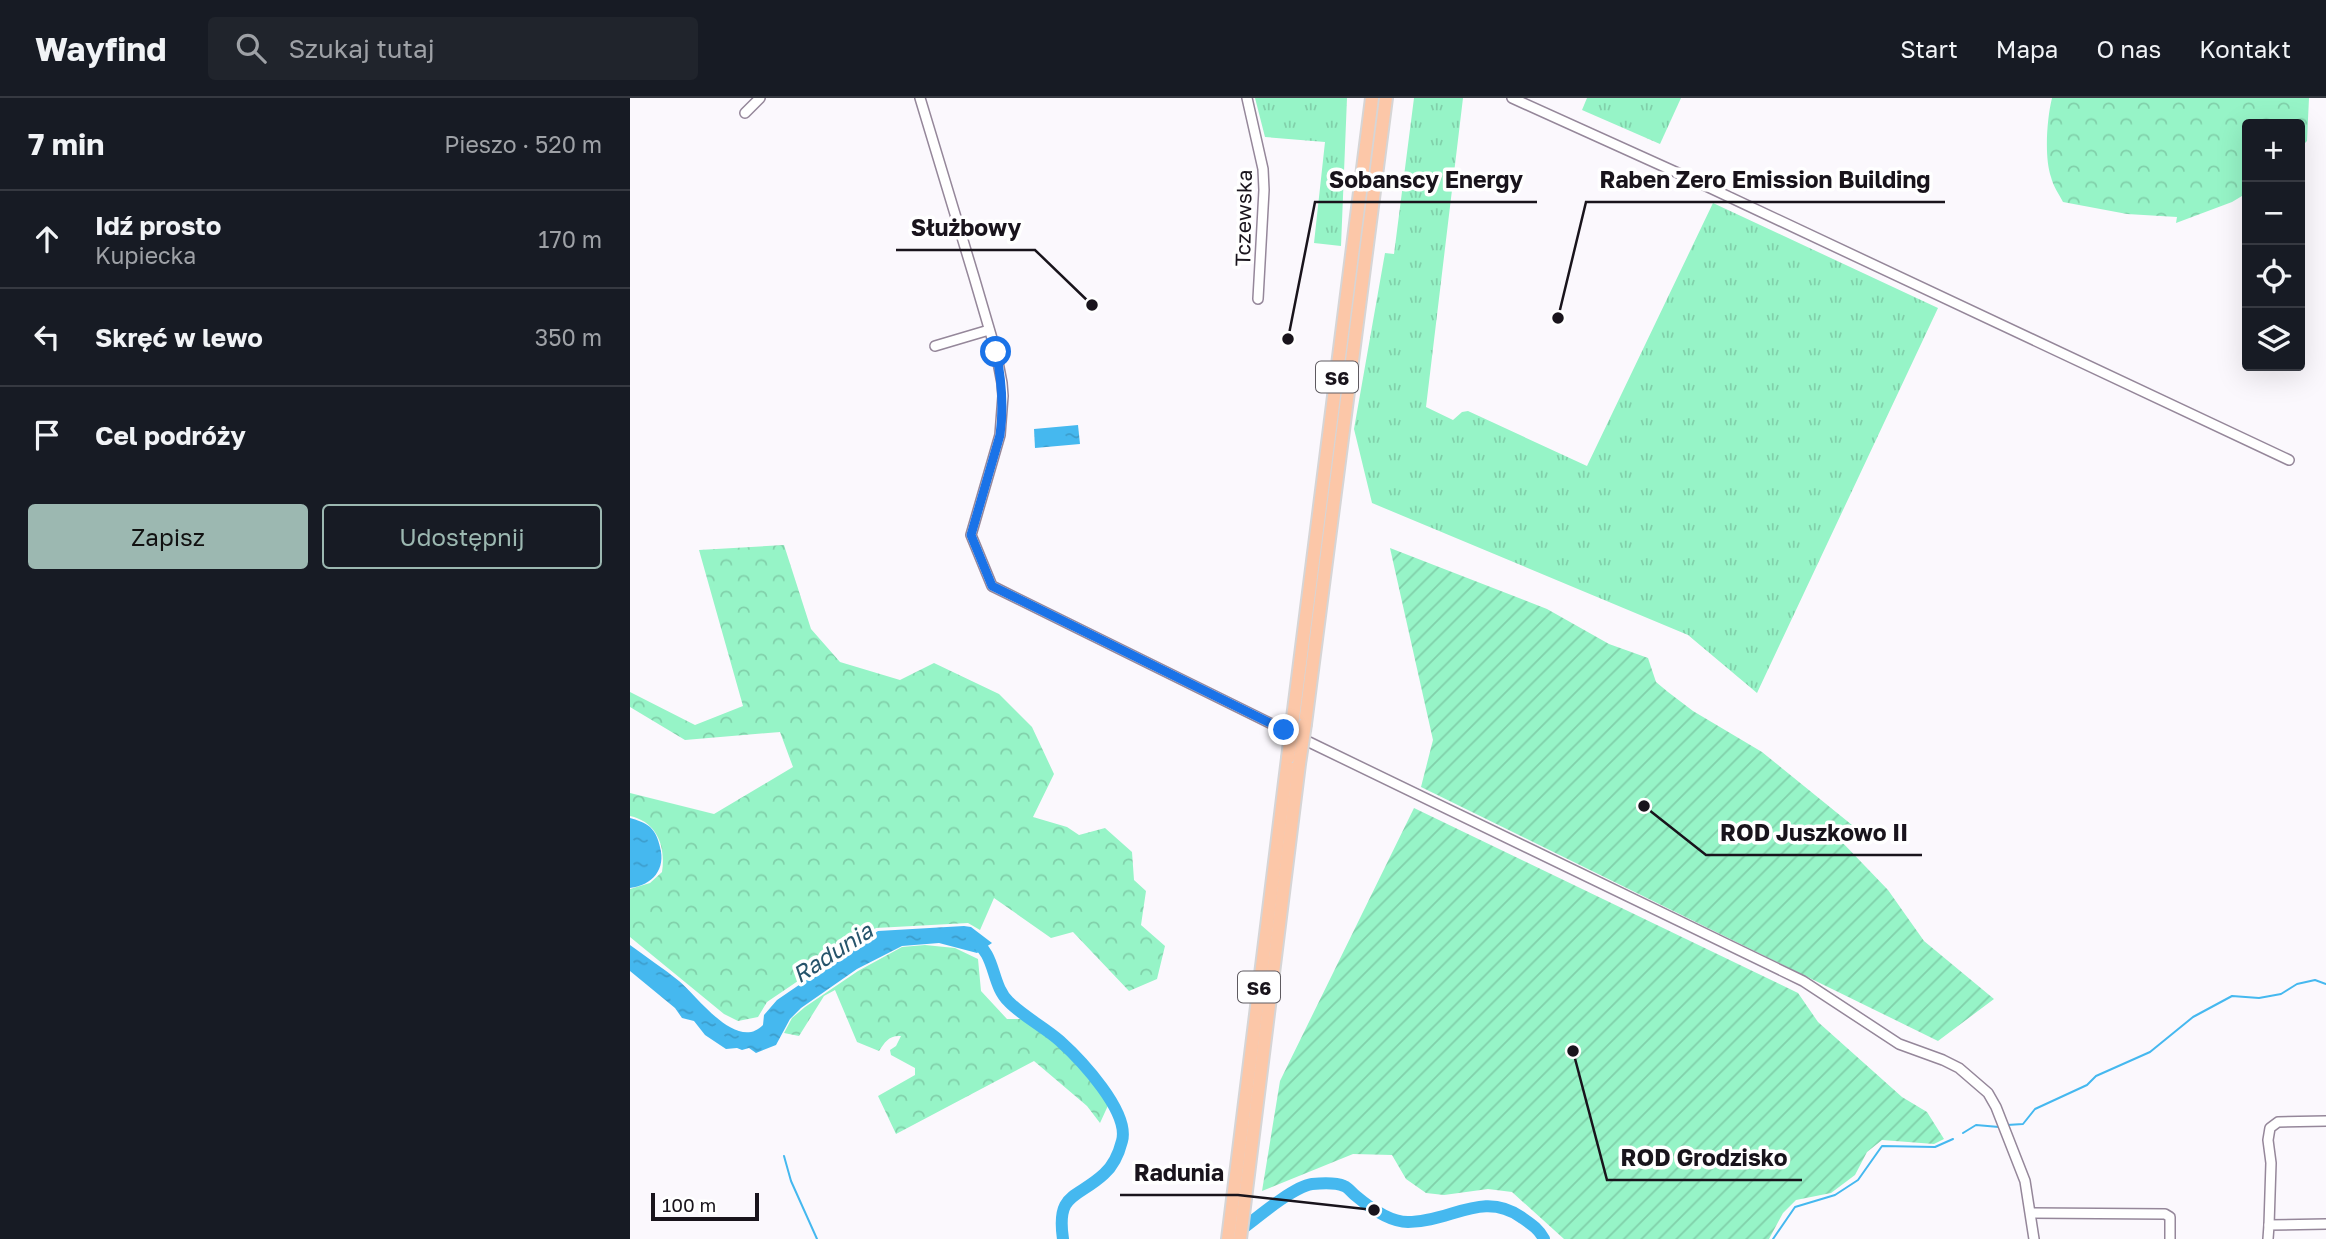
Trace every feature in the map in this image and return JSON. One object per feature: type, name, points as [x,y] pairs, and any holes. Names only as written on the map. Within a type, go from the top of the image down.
[{"type":"highway","points":[[1358,262],[1372,98]]},
{"type":"highway","points":[[1358,262],[1386,98]]},
{"type":"highway","name":"S6","points":[[1227,1239],[1294,761],[1358,262]]},
{"type":"highway","name":"S6","points":[[1240,1239],[1294,761]]},
{"type":"street","points":[[745,113],[760,98]]},
{"type":"street","points":[[920,98],[989,330],[1002,383],[1000,435],[971,535],[992,586],[1284,730]]},
{"type":"street","name":"Tczewska","points":[[1247,98],[1264,180],[1258,299]]},
{"type":"street","points":[[1512,98],[2289,460]]},
{"type":"street","points":[[935,345],[989,330]]},
{"type":"street","points":[[1309,742],[1803,981],[1899,1044],[1952,1064],[1992,1099],[2025,1181],[2034,1239]]},
{"type":"street","points":[[2268,1239],[2270,1128],[2278,1122],[2326,1121]]},
{"type":"street","points":[[2031,1213],[2165,1214],[2170,1217],[2170,1239]]},
{"type":"street","points":[[2269,1225],[2326,1224]]},
{"type":"green space","points":[[1255,98],[1347,98],[1341,246],[1314,243],[1325,142],[1265,137]]},
{"type":"green space","points":[[1414,98],[1463,98],[1426,407],[1453,420],[1462,412],[1468,411],[1587,466],[1713,203],[1938,308],[1757,693],[1688,635],[1372,503],[1354,429],[1385,253],[1394,254]]},
{"type":"green space","points":[[1587,98],[1681,98],[1660,144],[1582,110]]},
{"type":"green space","points":[[2052,98],[2309,98],[2305,143],[2305,119],[2242,119],[2242,196],[2176,223],[2177,217],[2127,214],[2063,202],[2049,169],[2048,127]]},
{"type":"green space","points":[[784,545],[811,629],[840,662],[900,680],[934,663],[999,694],[1032,727],[1054,774],[1033,817],[1067,827],[1079,835],[1105,828],[1132,852],[1134,880],[1146,891],[1141,925],[1165,946],[1157,979],[1129,991],[1073,932],[1051,938],[994,898],[980,930],[968,923],[876,928],[767,1002],[758,1017],[738,1021],[724,1014],[630,937],[630,889],[650,883],[662,872],[663,862],[658,836],[647,824],[630,816],[630,793],[714,814],[793,767],[780,732],[685,740],[630,707],[630,692],[695,725],[743,706],[699,550]]},
{"type":"green space","points":[[1390,548],[1547,609],[1609,644],[1648,658],[1656,682],[1668,692],[1693,711],[1762,752],[1852,825],[1840,840],[1888,890],[1924,941],[1994,999],[1938,1041],[1421,787],[1433,740]]},
{"type":"green space","points":[[1414,808],[1798,993],[1818,1022],[1902,1097],[1927,1112],[1944,1139],[1934,1144],[1882,1140],[1867,1152],[1855,1175],[1831,1193],[1796,1200],[1783,1213],[1769,1239],[1564,1239],[1512,1192],[1488,1189],[1444,1195],[1426,1193],[1406,1179],[1392,1155],[1353,1154],[1262,1191],[1280,1081]]},
{"type":"green space","points":[[925,945],[955,948],[978,959],[981,991],[1007,1019],[1028,1019],[1060,1041],[1111,1099],[1100,1123],[1087,1106],[1034,1061],[896,1134],[878,1096],[915,1075],[915,1068],[891,1055],[890,1050],[896,1046],[901,1036],[890,1038],[879,1051],[857,1042],[835,990],[824,996],[799,1036],[784,1033],[792,1018],[805,1007],[858,971],[902,947]]},
{"type":"water","points":[[1078,425],[1080,444],[1035,448],[1034,429]]},
{"type":"water","points":[[630,818],[643,822],[652,829],[658,839],[661,862],[651,880],[630,888]]},
{"type":"water","points":[[971,927],[992,943],[977,953],[939,943],[902,946],[857,969],[801,1008],[790,1019],[776,1045],[756,1053],[749,1048],[726,1049],[705,1035],[694,1021],[682,1018],[675,1008],[630,971],[630,945],[679,981],[718,1019],[742,1032],[753,1032],[763,1025],[764,1015],[777,1000],[878,931]]},
{"type":"waterway","name":"Radunia","points":[[972,940],[986,953],[1003,995],[1060,1041],[1080,1061],[1102,1087],[1119,1116],[1122,1141],[1117,1155],[1104,1174],[1066,1204],[1062,1224],[1063,1239]]},
{"type":"waterway","points":[[2007,1125],[2023,1124],[2035,1109],[2087,1085],[2096,1076],[2150,1052],[2193,1017],[2232,996],[2259,998],[2281,994],[2297,984],[2315,980],[2326,984]]},
{"type":"waterway","points":[[1963,1133],[1976,1125],[1999,1127]]},
{"type":"waterway","points":[[1773,1239],[1795,1207],[1835,1195],[1858,1180],[1882,1146],[1935,1147],[1953,1139]]},
{"type":"waterway","points":[[784,1156],[791,1181],[817,1239]]},
{"type":"waterway","name":"Radunia","points":[[1236,1234],[1294,1191],[1312,1184],[1328,1183],[1346,1187],[1373,1209],[1401,1221],[1423,1221],[1480,1207],[1507,1209],[1531,1224],[1544,1239]]},
{"type":"place","name":"Służbowy","points":[[1092,305]]},
{"type":"place","name":"Raben Zero Emission Building","points":[[1558,318]]},
{"type":"place","name":"Sobanscy Energy","points":[[1288,339]]},
{"type":"place","name":"ROD Juszkowo II","points":[[1644,806]]},
{"type":"place","name":"ROD Grodzisko","points":[[1573,1051]]},
{"type":"place","name":"Radunia","points":[[1374,1210]]},
{"type":"route","points":[[996,352],[1003,396],[1000,435],[971,535],[992,586],[1284,730]]}]
